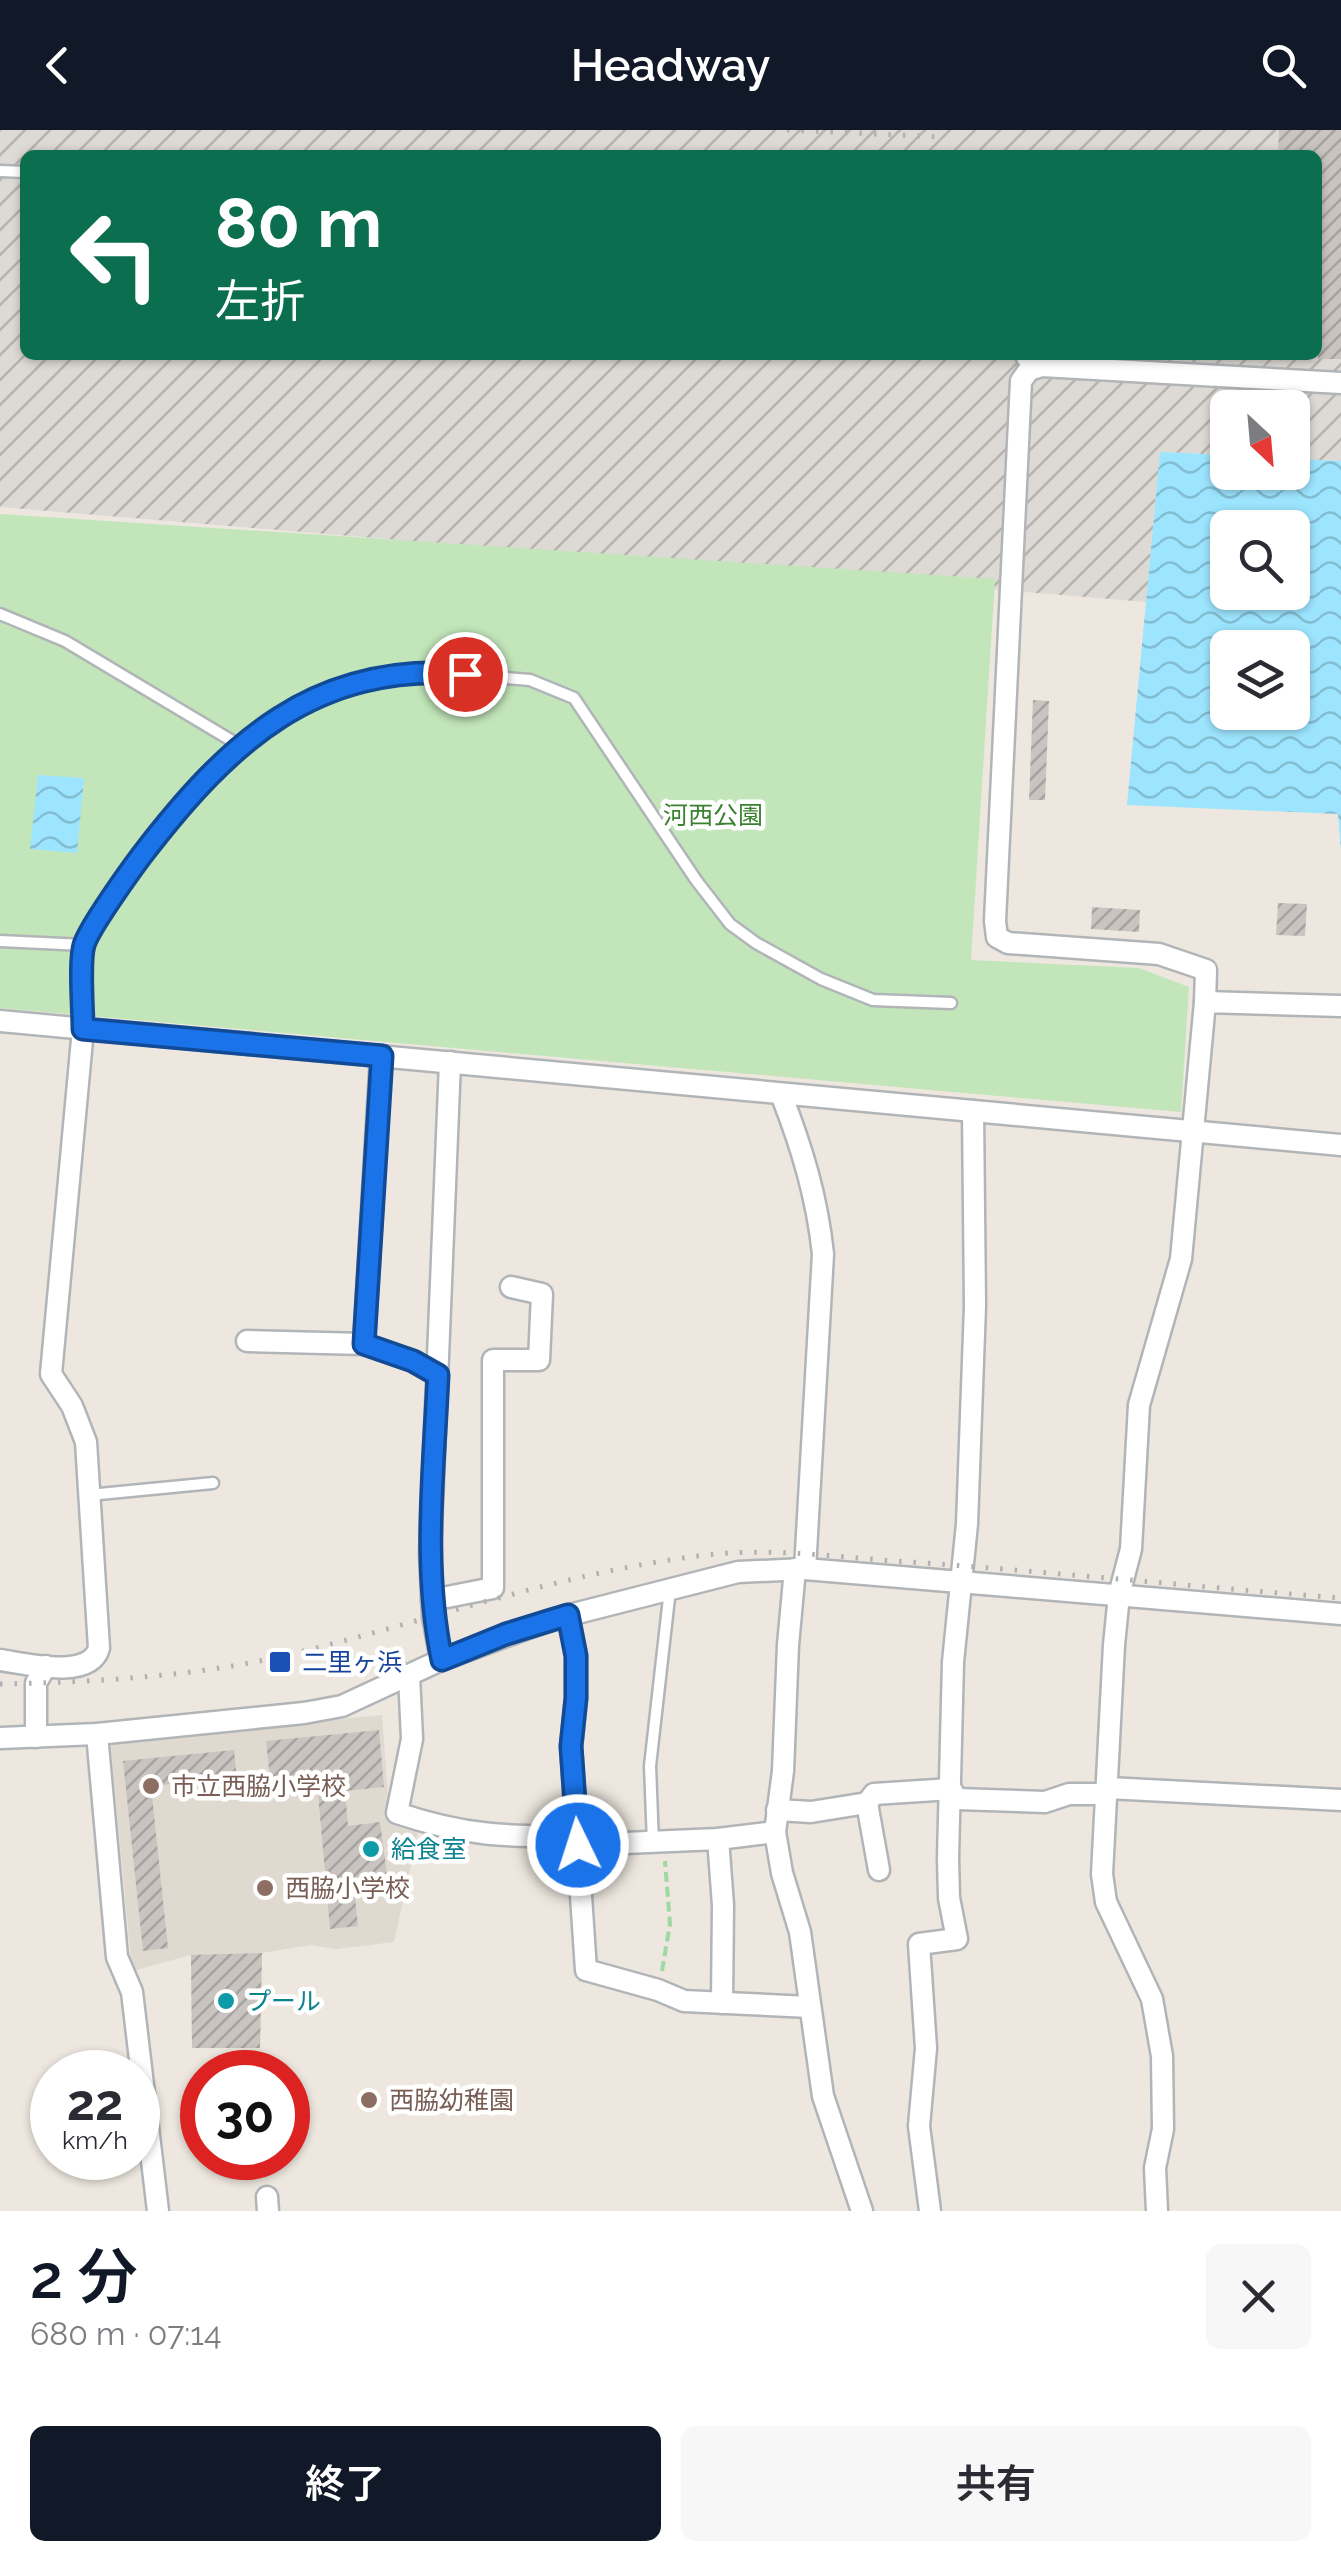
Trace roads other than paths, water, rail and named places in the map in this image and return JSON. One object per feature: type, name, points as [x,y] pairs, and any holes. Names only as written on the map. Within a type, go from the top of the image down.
[{"type":"street","points":[[1157,2211],[1155,2168],[1163,2129],[1162,2056],[1152,1999],[1106,1902],[1102,1874],[1119,1594],[1131,1549],[1139,1405],[1181,1259],[1206,970],[1159,954],[1008,944],[997,937],[994,921],[1022,381],[1024,362],[1341,383]]},
{"type":"street","points":[[1205,1002],[1341,1006]]},
{"type":"street","points":[[0,1021],[1341,1145]]},
{"type":"street","points":[[0,1660],[86,1666],[96,1659],[99,1648],[86,1442],[72,1406],[51,1374],[83,1029]]},
{"type":"street","points":[[364,1344],[382,1056]]},
{"type":"street","points":[[442,1660],[432,1600],[430,1553],[450,1062]]},
{"type":"street","points":[[781,1094],[805,1154],[818,1208],[823,1254],[800,1569],[788,1645],[784,1771],[775,1832],[782,1873],[800,1932],[824,2096],[862,2211]]},
{"type":"street","points":[[930,2211],[918,2126],[926,2048],[919,1944],[958,1939],[949,1898],[950,1789],[953,1662],[967,1524],[975,1306],[973,1111]]},
{"type":"street","points":[[432,1600],[493,1588],[493,1360],[539,1360],[542,1294],[511,1287]]},
{"type":"street","points":[[247,1342],[364,1344],[413,1361],[438,1375]]},
{"type":"street","points":[[0,1738],[97,1734],[342,1706],[506,1634],[738,1572],[800,1569],[1341,1614]]},
{"type":"street","points":[[568,1615],[576,1656],[571,1746],[586,1970],[684,2001],[810,2007]]},
{"type":"street","points":[[36,1737],[36,1683],[46,1666]]},
{"type":"street","points":[[409,1675],[412,1740],[397,1813],[448,1829],[501,1838],[658,1842],[775,1832]]},
{"type":"street","points":[[97,1734],[117,1957],[132,1992],[158,2211]]},
{"type":"street","points":[[950,1789],[957,1799],[1045,1802],[1068,1794],[1104,1794],[1108,1788]]},
{"type":"street","points":[[1108,1788],[1341,1800]]},
{"type":"street","points":[[777,1810],[811,1812],[868,1802],[874,1794],[950,1789]]},
{"type":"street","points":[[868,1802],[879,1870]]},
{"type":"street","points":[[718,1839],[723,1904],[722,2003]]},
{"type":"lane","points":[[0,614],[66,641],[239,744]]},
{"type":"lane","points":[[83,1029],[84,945],[131,869],[170,818],[239,744],[313,697],[366,680],[433,672],[530,680],[574,698],[696,880],[730,924],[756,943],[821,979],[873,1000],[951,1003]]},
{"type":"lane","points":[[0,941],[84,945]]},
{"type":"lane","points":[[88,1496],[213,1483]]},
{"type":"lane","points":[[658,1842],[650,1766],[670,1588]]},
{"type":"water","points":[[1160,452],[1210,454],[1210,490],[1310,490],[1310,460],[1341,461],[1341,850],[1338,814],[1127,805]]},
{"type":"water","points":[[38,775],[84,778],[77,853],[30,849]]},
{"type":"railway","points":[[787,130],[943,137]]},
{"type":"railway","points":[[0,1684],[140,1677],[244,1664],[598,1573],[731,1553],[808,1554],[1341,1598]]},
{"type":"place","name":"二里ヶ浜","points":[[280,1662]]},
{"type":"place","name":"市立西脇小学校","points":[[151,1786]]},
{"type":"place","name":"給食室","points":[[371,1849]]},
{"type":"place","name":"西脇小学校","points":[[265,1888]]},
{"type":"place","name":"プール","points":[[226,2001]]},
{"type":"place","name":"西脇幼稚園","points":[[369,2100]]},
{"type":"park label","name":"河西公園","points":[[713,815]]}]
